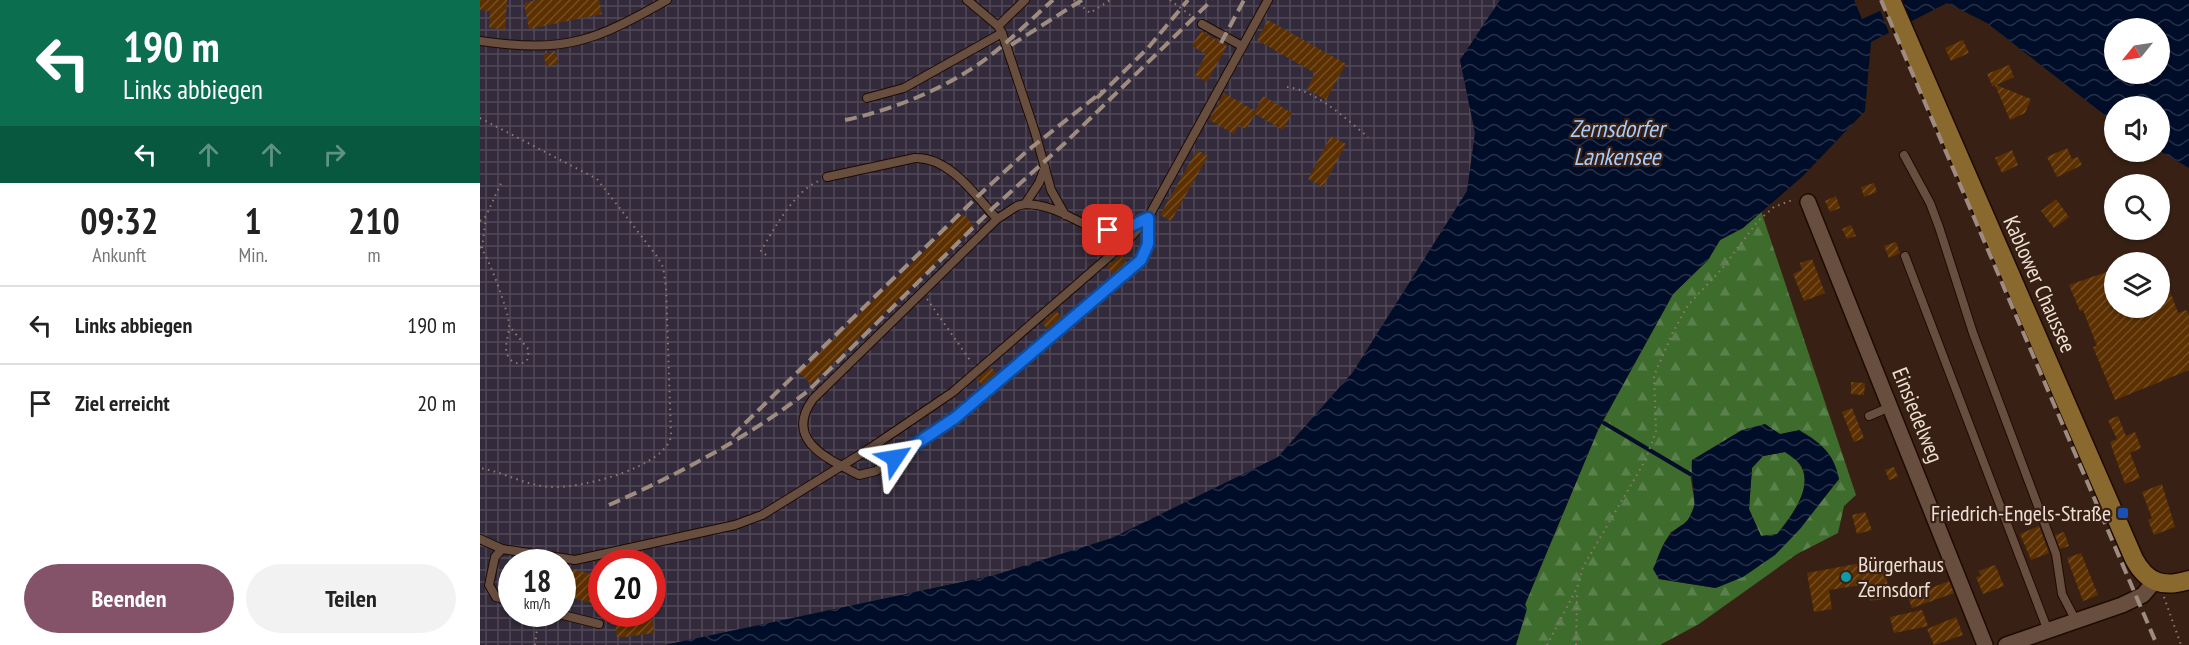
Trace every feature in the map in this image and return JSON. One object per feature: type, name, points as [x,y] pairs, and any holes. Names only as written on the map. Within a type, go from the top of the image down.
[{"type":"street","name":"Kablower Chaussee","points":[[1892,1],[2125,539],[2142,572],[2158,583]]},
{"type":"street","name":"Einsiedelweg","points":[[1808,202],[1985,645]]},
{"type":"street","points":[[2006,645],[2048,636],[2076,622],[2136,599],[2158,583],[2189,580]]},
{"type":"lane","points":[[480,41],[521,46],[558,46],[613,30],[667,0]]},
{"type":"lane","points":[[967,0],[1000,30],[1056,202],[1066,216]]},
{"type":"lane","points":[[867,98],[904,88],[1000,30],[1025,0]]},
{"type":"lane","points":[[576,560],[735,525],[762,515],[842,466],[953,392],[1127,241],[1148,218],[1268,0]]},
{"type":"lane","points":[[1202,24],[1242,46]]},
{"type":"lane","points":[[1904,154],[1930,203],[1939,227],[1976,344],[2056,554],[2062,594],[2076,622]]},
{"type":"lane","points":[[827,177],[915,158],[928,158],[951,171],[997,219]]},
{"type":"lane","points":[[1026,204],[1039,183],[1045,167]]},
{"type":"lane","points":[[1026,204],[1040,205],[1092,228],[1108,230],[1123,230],[1148,218],[1148,244],[1141,260],[955,418],[876,471],[859,475],[821,454],[810,444],[804,431],[806,409],[997,219],[1017,206],[1026,204]]},
{"type":"lane","points":[[1905,256],[2048,636]]},
{"type":"lane","points":[[1869,416],[1890,407]]},
{"type":"lane","points":[[480,539],[502,549]]},
{"type":"lane","points":[[498,554],[495,557],[489,585],[495,597],[498,598]]},
{"type":"path","points":[[1074,0],[1090,13],[1110,0]]},
{"type":"path","points":[[1170,0],[1202,24]]},
{"type":"path","points":[[1287,87],[1296,88],[1326,105],[1368,137]]},
{"type":"path","points":[[480,118],[597,179],[656,255],[663,267],[666,287],[671,436],[669,445],[651,460],[582,485],[549,487],[480,468]]},
{"type":"path","points":[[766,255],[761,251],[797,198],[814,183],[827,177]]},
{"type":"path","points":[[502,181],[486,216],[481,247],[505,300],[510,327],[506,348],[508,357],[513,363],[521,364],[527,361],[529,350],[510,327]]},
{"type":"path","points":[[1547,645],[1577,588],[1583,567],[1645,461],[1656,431],[1654,376],[1688,305],[1721,270],[1758,221],[1774,207],[1803,196],[1808,202]]},
{"type":"path","points":[[480,221],[486,216]]},
{"type":"path","points":[[922,292],[977,371]]},
{"type":"path","points":[[2158,583],[2181,645]]},
{"type":"path","points":[[1576,645],[1577,588]]},
{"type":"path","points":[[535,645],[537,627]]},
{"type":"shaded area","points":[[480,0],[1500,0],[1460,60],[1475,133],[1467,191],[1353,372],[1278,457],[1112,538],[995,575],[665,645],[480,645]]},
{"type":"green space","points":[[1761,211],[1856,495],[1844,506],[1838,533],[1797,554],[1699,624],[1660,645],[1513,645],[1525,605],[1598,430],[1673,294],[1708,260],[1720,240],[1743,228]],"holes":[[[1765,424],[1839,479],[1823,498],[1715,588],[1659,579],[1654,569],[1663,545],[1671,532],[1687,523],[1695,504],[1690,474]]]},
{"type":"green space","points":[[1785,452],[1800,465],[1805,483],[1803,492],[1794,511],[1777,535],[1761,536],[1749,509],[1752,468],[1763,456]]},
{"type":"water","name":"Zernsdorfer Lankensee","points":[[1500,0],[1854,0],[1862,19],[1904,0],[2189,0],[2189,168],[2170,157],[2170,96],[2104,96],[2104,114],[1987,23],[1947,3],[1871,42],[1865,111],[1803,176],[1743,228],[1720,240],[1708,260],[1673,294],[1598,430],[1525,604],[1527,609],[1516,645],[665,645],[995,575],[1112,538],[1278,457],[1353,372],[1467,191],[1475,133],[1460,60]]},
{"type":"water","points":[[1765,424],[1780,434],[1799,430],[1814,439],[1830,455],[1839,479],[1800,529],[1775,555],[1743,577],[1716,588],[1659,579],[1653,569],[1662,547],[1670,535],[1686,522],[1694,507],[1692,460],[1742,430]],"holes":[[[1785,452],[1800,464],[1805,482],[1803,492],[1794,511],[1777,534],[1761,536],[1749,509],[1752,468],[1763,456]]]},
{"type":"pier","points":[[1897,0],[1911,25],[1890,35],[1879,8]]},
{"type":"building","points":[[480,0],[507,0],[505,29],[489,28],[490,11],[480,10]]},
{"type":"building","points":[[537,0],[599,0],[602,14],[529,29],[524,3]]},
{"type":"building","points":[[1268,20],[1346,64],[1326,100],[1307,89],[1315,73],[1257,40]]},
{"type":"building","points":[[1201,31],[1227,46],[1207,82],[1195,75],[1206,54],[1192,46]]},
{"type":"building","points":[[1963,40],[1969,53],[1951,61],[1945,48]]},
{"type":"building","points":[[555,51],[559,63],[547,67],[543,55]]},
{"type":"building","points":[[2009,65],[2014,77],[1996,85],[2031,99],[2025,113],[2010,120],[1995,85],[1993,87],[1987,74]]},
{"type":"building","points":[[1224,93],[1255,111],[1263,96],[1292,113],[1283,130],[1255,114],[1246,129],[1239,125],[1234,134],[1209,120]]},
{"type":"building","points":[[1331,136],[1346,144],[1323,187],[1308,179]]},
{"type":"building","points":[[2067,148],[2072,159],[2078,157],[2082,165],[2057,177],[2047,157]]},
{"type":"building","points":[[1197,150],[1208,156],[1171,221],[1160,215]]},
{"type":"building","points":[[2012,150],[2018,165],[2002,173],[1995,158]]},
{"type":"building","points":[[1874,183],[1877,192],[1864,197],[1861,187]]},
{"type":"building","points":[[1836,196],[1840,208],[1830,212],[1825,201]]},
{"type":"building","points":[[2056,199],[2069,217],[2054,228],[2041,211]]},
{"type":"building","points":[[963,214],[974,226],[811,384],[799,373]]},
{"type":"building","points":[[1851,225],[1856,236],[1847,239],[1842,229]]},
{"type":"building","points":[[1896,242],[1900,253],[1889,258],[1884,246]]},
{"type":"building","points":[[1121,255],[1128,263],[1114,275],[1107,267]]},
{"type":"building","points":[[1812,259],[1825,293],[1804,301],[1793,274],[1802,270],[1800,263]]},
{"type":"building","points":[[2104,273],[2104,318],[2170,318],[2170,291],[2178,313],[2187,310],[2189,316],[2189,370],[2115,400],[2093,347],[2097,346],[2083,310],[2080,311],[2069,285]]},
{"type":"building","points":[[1056,311],[1063,318],[1049,331],[1042,323]]},
{"type":"building","points":[[991,367],[997,374],[983,387],[977,379]]},
{"type":"building","points":[[1851,382],[1865,383],[1864,395],[1851,394]]},
{"type":"building","points":[[1852,408],[1864,438],[1854,442],[1842,412]]},
{"type":"building","points":[[2118,416],[2126,436],[2135,432],[2141,448],[2130,453],[2140,478],[2125,484],[2110,442],[2117,439],[2108,420]]},
{"type":"building","points":[[1894,467],[1898,477],[1889,480],[1885,470]]},
{"type":"building","points":[[2162,484],[2175,527],[2154,535],[2148,520],[2152,518],[2142,492]]},
{"type":"building","points":[[1865,512],[1872,530],[1857,534],[1852,515]]},
{"type":"building","points":[[2039,526],[2049,553],[2031,560],[2020,534]]},
{"type":"building","points":[[2064,532],[2069,546],[2060,549],[2055,535]]},
{"type":"building","points":[[2081,553],[2098,595],[2083,601],[2067,558]]},
{"type":"building","points":[[1883,559],[1890,598],[1870,601],[1867,584],[1829,590],[1832,609],[1814,612],[1807,573]]},
{"type":"building","points":[[1995,565],[2004,586],[1983,594],[1976,577],[1981,576],[1979,571]]},
{"type":"building","points":[[576,570],[588,573],[588,602],[576,599]]},
{"type":"building","points":[[1949,581],[1954,593],[1912,608],[1908,597]]},
{"type":"building","points":[[1922,610],[1928,626],[1894,633],[1890,617]]},
{"type":"building","points":[[1956,617],[1963,635],[1934,645],[1927,629]]},
{"type":"building","points":[[616,627],[653,627],[654,633],[617,638]]},
{"type":"waterway","points":[[1604,423],[1690,474]]},
{"type":"railway","points":[[845,120],[913,99],[961,75],[996,51],[1053,0]]},
{"type":"railway","points":[[1011,45],[1082,0]]},
{"type":"railway","points":[[1097,98],[1148,48],[1188,0]]},
{"type":"railway","points":[[609,505],[661,481],[737,440],[808,391],[994,207],[1065,143],[1212,0]]},
{"type":"railway","points":[[1221,43],[1244,0]]},
{"type":"railway","points":[[1881,0],[2157,645]]},
{"type":"railway","points":[[732,436],[977,197],[1027,151],[1103,91]]},
{"type":"place","name":"Friedrich-Engels-Straße","points":[[2123,513]]},
{"type":"place","name":"Bürgerhaus Zernsdorf","points":[[1846,577]]},
{"type":"route","points":[[895,458],[955,418],[1141,260],[1148,244],[1148,218],[1123,230],[1108,230]]}]
